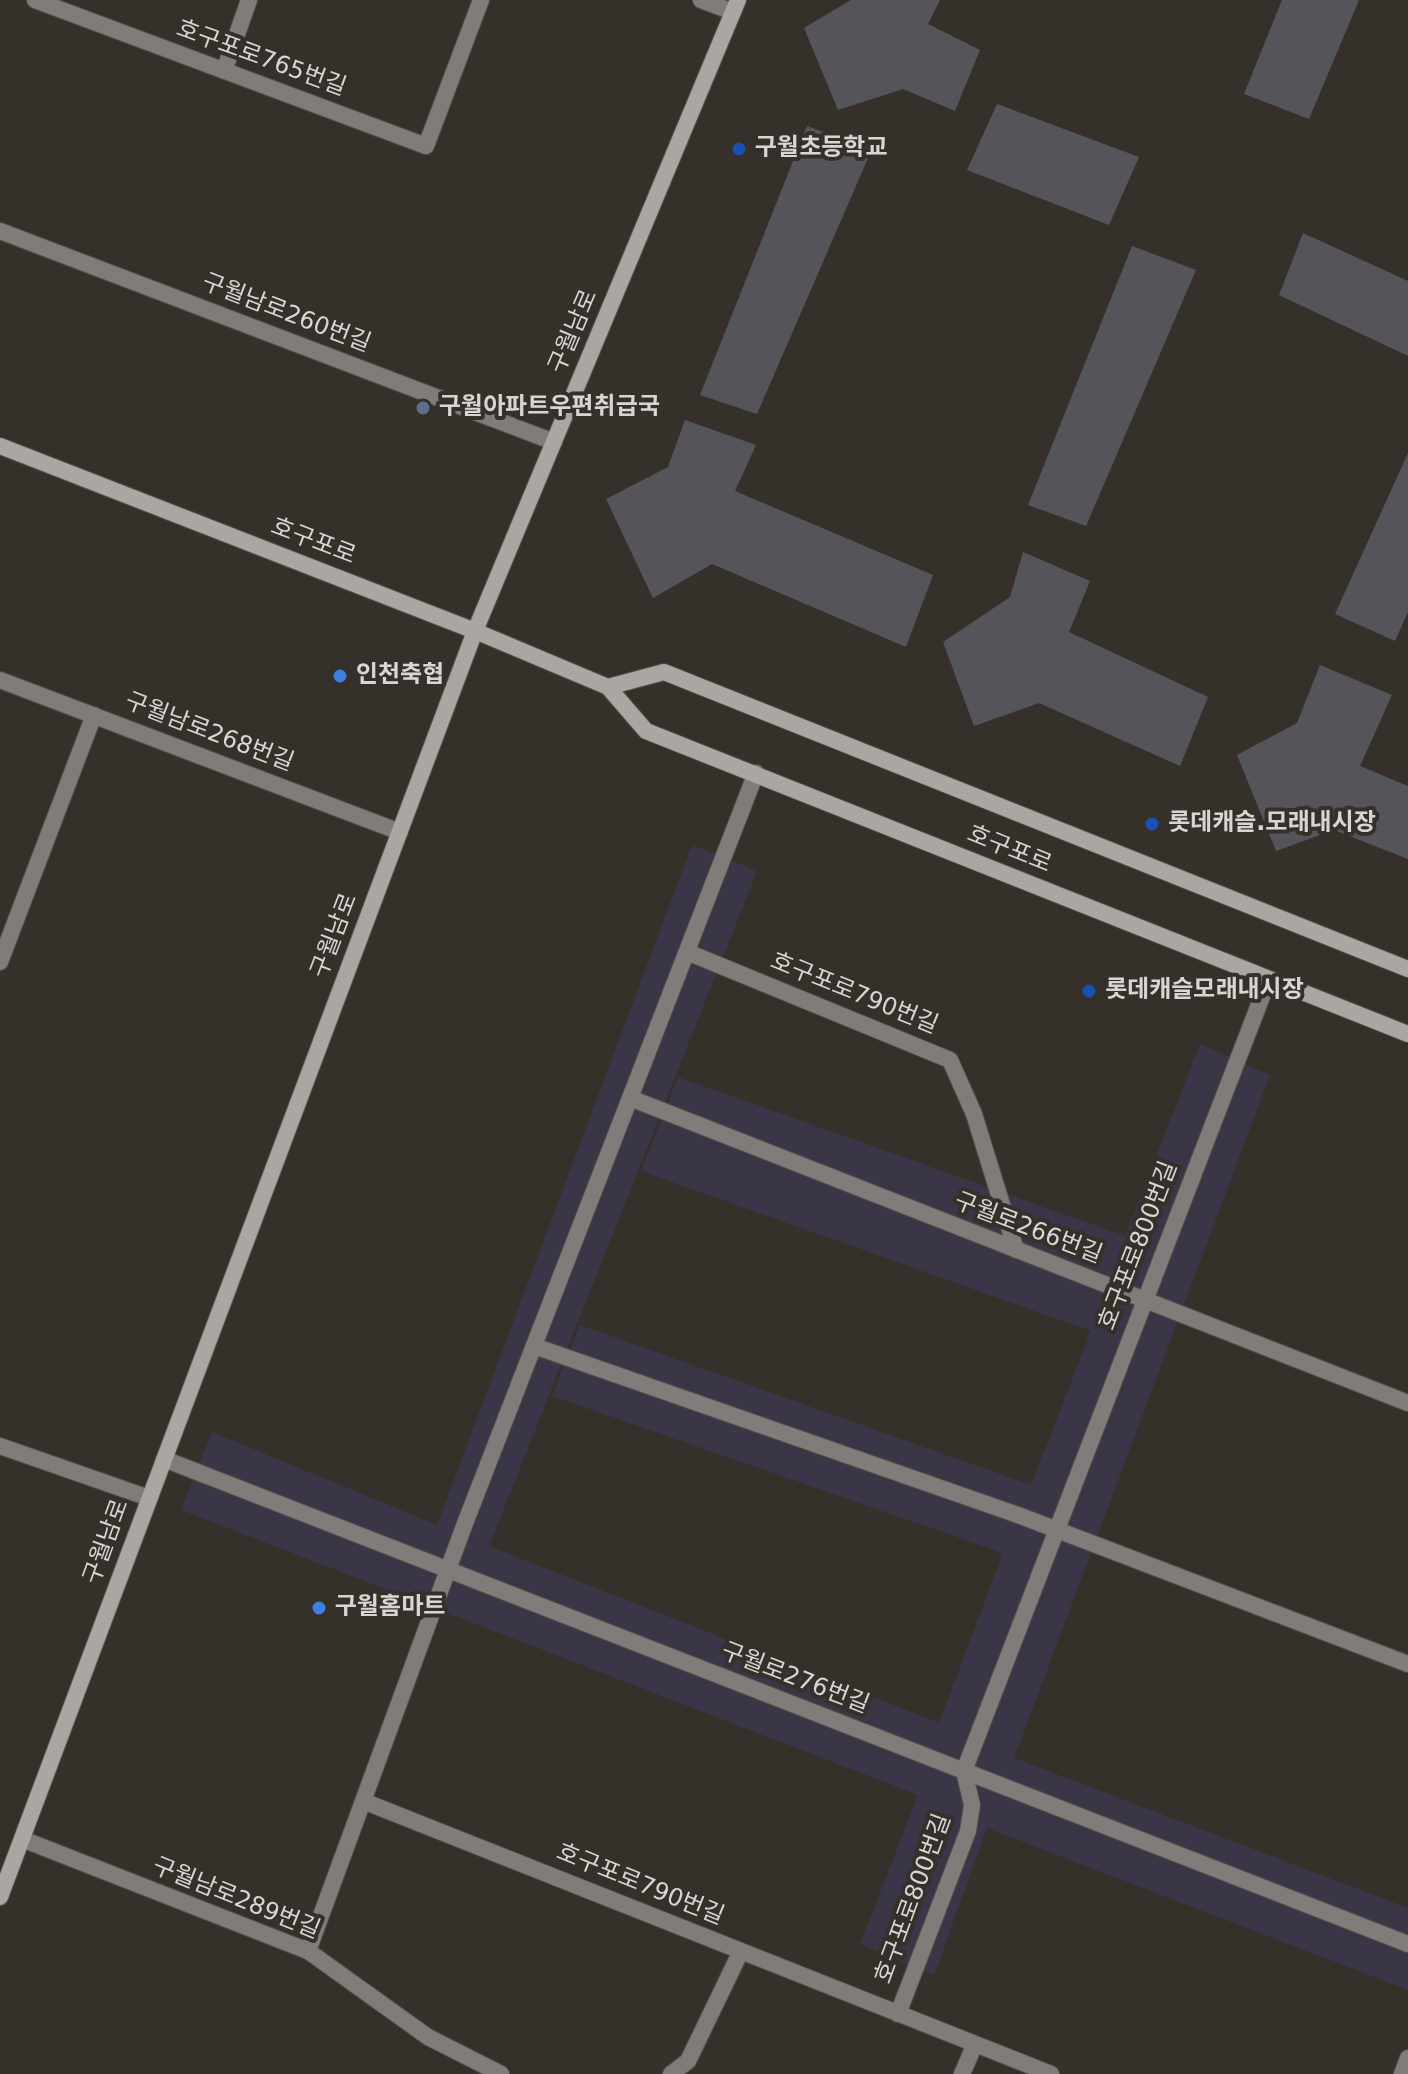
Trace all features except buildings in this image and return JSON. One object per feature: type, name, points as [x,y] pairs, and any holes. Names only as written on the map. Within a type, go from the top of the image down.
[{"type":"main road","name":"구월남로","points":[[0,1897],[475,631],[736,6]]},
{"type":"main road","name":"호구포로","points":[[0,446],[475,631],[608,687],[646,731],[1268,981],[1408,1034]]},
{"type":"main road","name":"호구포로","points":[[608,687],[664,672],[1408,969]]},
{"type":"lane","name":"호구포로765번길","points":[[35,0],[426,146],[481,0]]},
{"type":"lane","points":[[224,71],[249,0]]},
{"type":"lane","points":[[701,0],[736,6]]},
{"type":"lane","name":"구월남로260번길","points":[[0,231],[554,442]]},
{"type":"lane","name":"구월남로268번길","points":[[0,680],[400,832]]},
{"type":"lane","points":[[0,962],[94,715]]},
{"type":"lane","points":[[308,1951],[448,1569],[756,773]]},
{"type":"lane","name":"호구포로790번길","points":[[687,952],[950,1060],[974,1114],[1016,1250]]},
{"type":"lane","name":"호구포로800번길","points":[[898,2014],[968,1831],[972,1805],[964,1771],[1268,981]]},
{"type":"lane","name":"구월로266번길","points":[[630,1098],[1408,1403]]},
{"type":"lane","points":[[534,1346],[1057,1529],[1408,1664]]},
{"type":"lane","points":[[0,1446],[149,1498]]},
{"type":"lane","name":"구월로276번길","points":[[164,1459],[1408,1944]]},
{"type":"lane","name":"호구포로790번길","points":[[363,1801],[1051,2074]]},
{"type":"lane","name":"구월남로289번길","points":[[22,1839],[308,1951],[428,2037],[501,2074]]},
{"type":"lane","points":[[671,2074],[688,2061],[741,1951]]},
{"type":"lane","points":[[962,2074],[975,2044]]},
{"type":"lane","points":[[1402,2074],[1408,2058]]},
{"type":"shaded area","points":[[692,845],[757,871],[489,1546],[939,1723],[1003,1553],[552,1396],[580,1325],[1031,1485],[1091,1331],[641,1171],[678,1077],[1125,1236],[1200,1044],[1270,1075],[1014,1758],[1408,1908],[1408,1990],[987,1828],[934,1975],[860,1944],[918,1795],[181,1510],[212,1432],[437,1525]]},
{"type":"place","name":"구월초등학교","points":[[739,149]]},
{"type":"place","name":"구월아파트우편취급국","points":[[423,408]]},
{"type":"place","name":"인천축협","points":[[340,676]]},
{"type":"place","name":"롯데캐슬.모래내시장","points":[[1152,824]]},
{"type":"place","name":"롯데캐슬모래내시장","points":[[1089,991]]},
{"type":"place","name":"구월홈마트","points":[[319,1608]]}]
